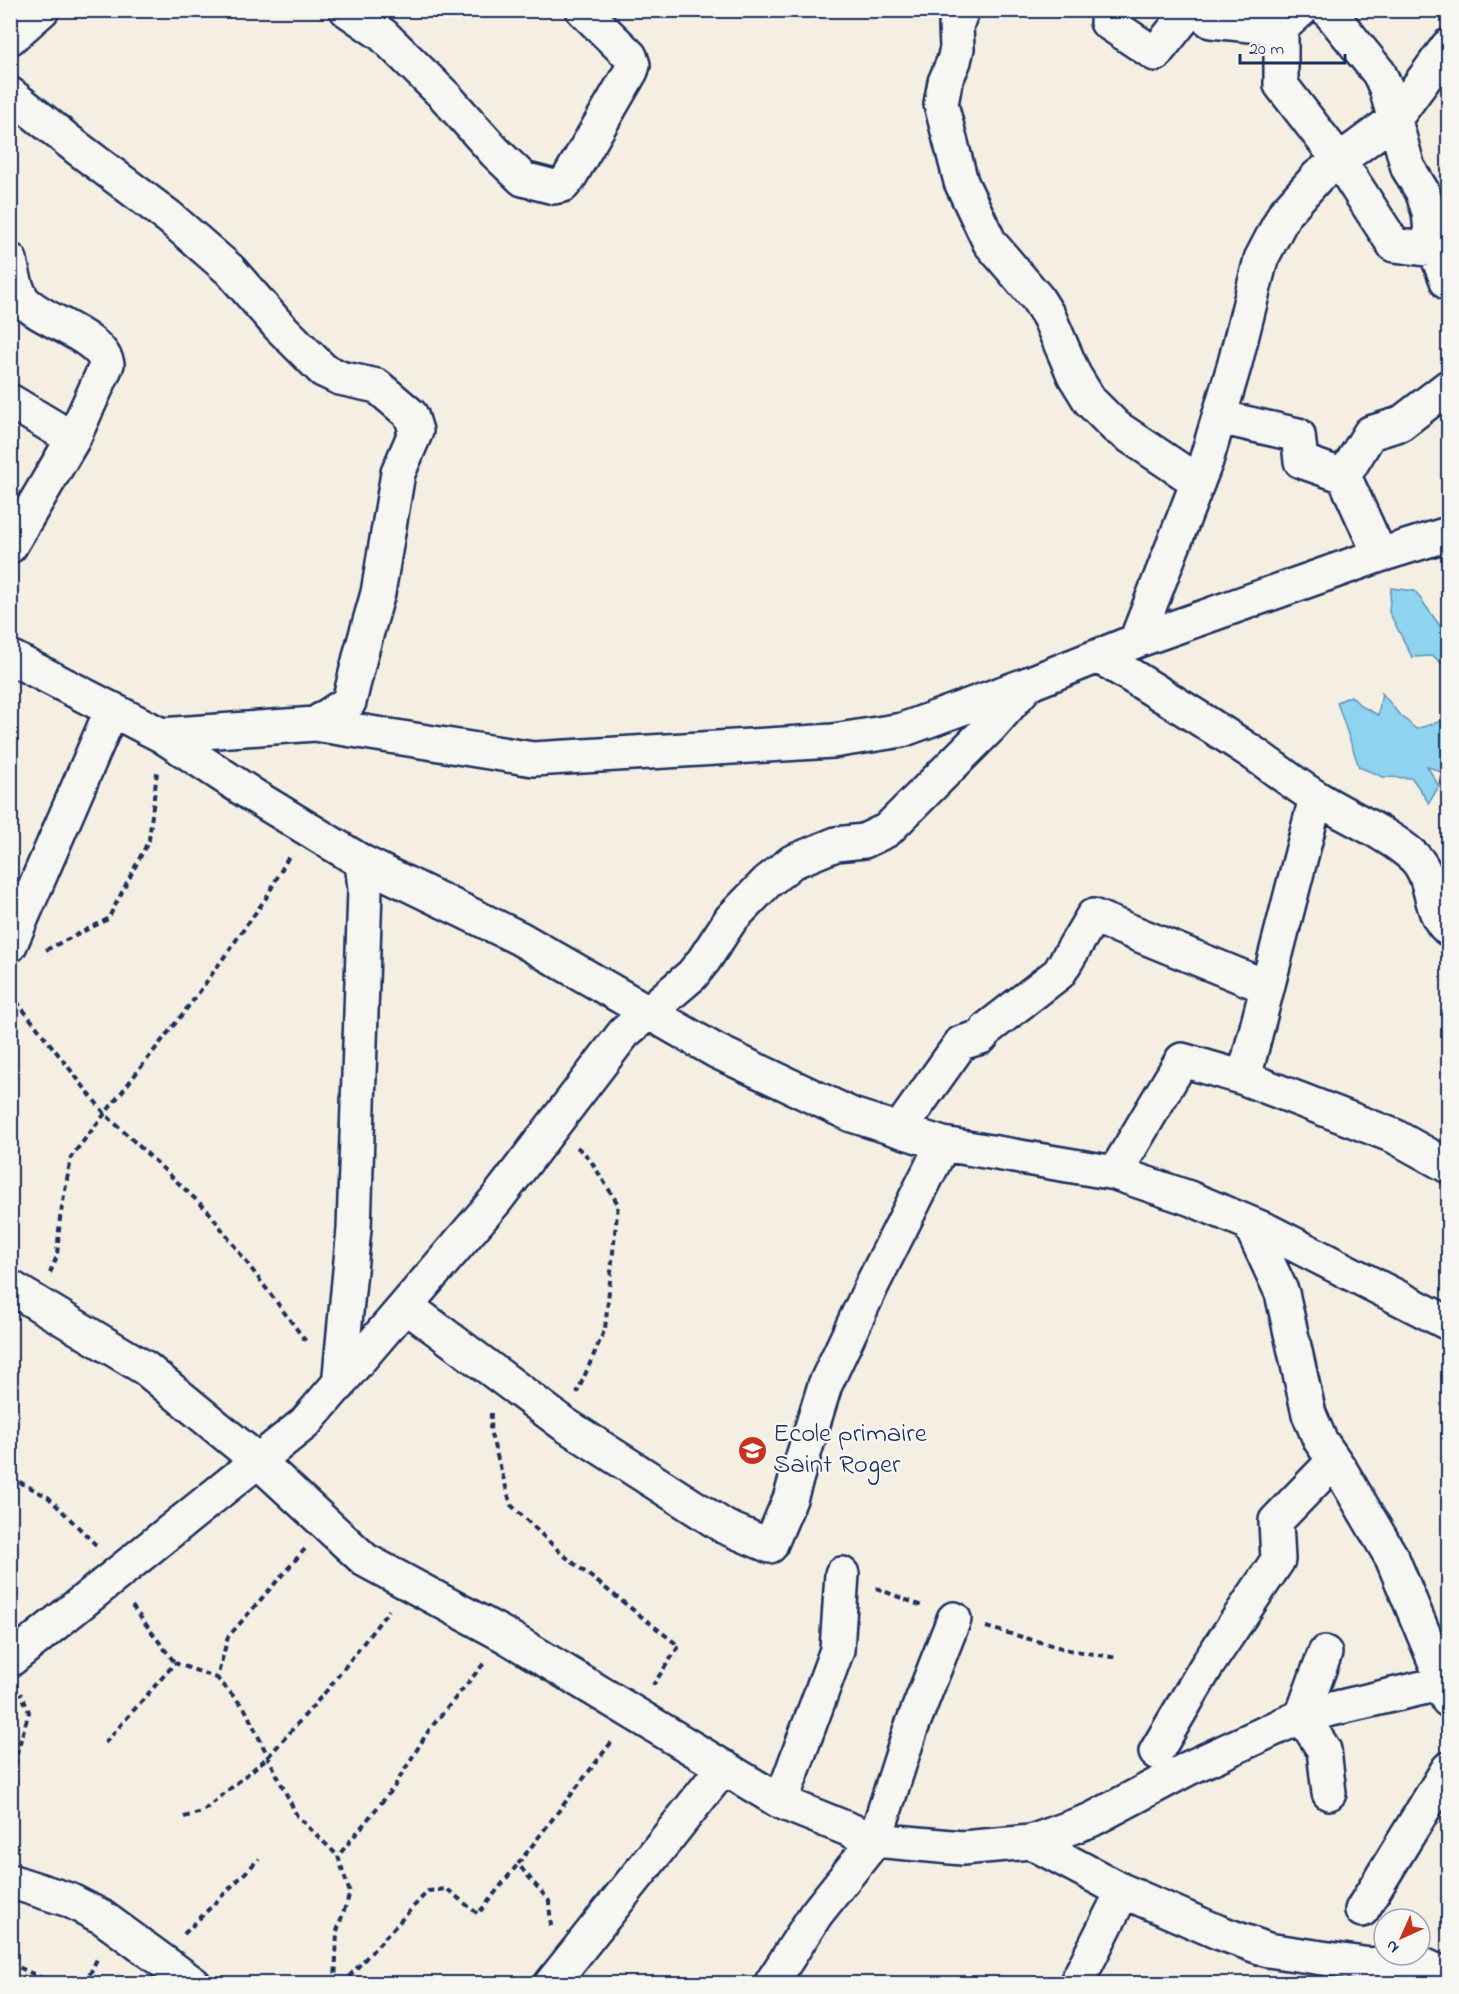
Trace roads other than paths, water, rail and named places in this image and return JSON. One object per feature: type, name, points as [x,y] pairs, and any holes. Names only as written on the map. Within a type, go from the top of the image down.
[{"type":"street","points":[[356,13],[383,35],[460,111],[523,179],[554,187],[563,185],[569,178],[615,102],[633,65],[630,56],[583,10]]},
{"type":"street","points":[[962,10],[956,26],[957,48],[945,82],[941,104],[961,182],[990,243],[1037,298],[1049,317],[1074,375],[1090,400],[1116,427],[1198,482]]},
{"type":"street","points":[[1104,14],[1155,54],[1190,10]]},
{"type":"street","points":[[1197,10],[1211,21],[1291,20],[1281,85],[1339,160],[1394,245],[1434,250]]},
{"type":"street","points":[[1328,10],[1379,73],[1386,88],[1408,168],[1422,191],[1429,212],[1434,250],[1449,283]]},
{"type":"street","points":[[10,38],[39,11]]},
{"type":"street","points":[[1136,641],[1198,482],[1219,417],[1261,259],[1285,213],[1318,176],[1394,120],[1438,83],[1449,46]]},
{"type":"street","points":[[10,94],[169,217],[230,270],[278,325],[323,370],[340,378],[377,386],[413,418],[416,431],[398,473],[378,593],[360,652],[349,702],[315,724]]},
{"type":"street","points":[[10,546],[73,439],[106,370],[106,360],[89,342],[25,302],[13,280]]},
{"type":"street","points":[[1344,476],[1370,433],[1400,424],[1449,387]]},
{"type":"street","points":[[10,401],[73,439]]},
{"type":"street","points":[[1219,417],[1298,435],[1301,461],[1344,476],[1380,555]]},
{"type":"street","points":[[161,735],[315,724],[533,759],[833,741],[902,730],[1029,684],[1136,641],[1380,555],[1449,534]]},
{"type":"street","points":[[1099,656],[1250,751],[1316,798],[1379,833],[1411,854],[1428,876],[1431,899],[1441,922],[1449,929]]},
{"type":"street","points":[[10,657],[161,735],[362,862],[519,938],[716,1052],[785,1085],[852,1115],[942,1144],[1115,1173],[1189,1198],[1356,1274],[1449,1323]]},
{"type":"street","points":[[15,1675],[117,1574],[305,1423],[496,1200],[624,1034],[692,975],[731,919],[767,882],[792,862],[836,844],[864,841],[887,830],[991,726],[1029,684]]},
{"type":"street","points":[[25,950],[112,709]]},
{"type":"street","points":[[1244,1078],[1316,798]]},
{"type":"street","points":[[339,1386],[354,1229],[366,889],[362,862]]},
{"type":"street","points":[[898,1130],[960,1043],[981,1037],[988,1028],[1059,974],[1093,916],[1267,987]]},
{"type":"street","points":[[1115,1173],[1182,1060],[1244,1078],[1394,1136],[1449,1166]]},
{"type":"street","points":[[406,1306],[564,1424],[725,1527],[770,1546],[790,1498],[825,1385],[942,1144]]},
{"type":"street","points":[[24,1295],[145,1368],[258,1461],[365,1560],[506,1636],[781,1802],[875,1840],[962,1848],[1031,1842],[1091,1820],[1189,1768],[1302,1716],[1447,1688],[1392,1558],[1320,1440],[1310,1414],[1282,1293],[1250,1224]]},
{"type":"street","points":[[1156,1752],[1206,1667],[1278,1560],[1275,1521],[1334,1461]]},
{"type":"street","points":[[781,1802],[837,1650],[842,1574]]},
{"type":"street","points":[[771,1983],[816,1914],[875,1840],[910,1731],[954,1619]]},
{"type":"street","points":[[1302,1716],[1325,1653]]},
{"type":"street","points":[[1302,1716],[1324,1750],[1329,1793]]},
{"type":"street","points":[[553,1981],[724,1767]]},
{"type":"street","points":[[1362,1910],[1449,1769]]},
{"type":"street","points":[[1031,1842],[1123,1891],[1218,1932],[1268,1950],[1370,1965],[1406,1961],[1419,1963],[1449,1976]]},
{"type":"street","points":[[10,1881],[69,1900],[102,1917],[194,1983]]},
{"type":"street","points":[[1076,1983],[1123,1891]]},
{"type":"water","points":[[1391,588],[1415,591],[1448,634],[1448,669],[1433,656],[1412,657],[1389,612]]},
{"type":"water","points":[[1382,693],[1398,713],[1416,729],[1448,719],[1448,775],[1427,766],[1439,786],[1429,803],[1412,778],[1383,777],[1359,767],[1337,702],[1351,696],[1361,706],[1378,715]]},
{"type":"place","name":"Ecole primaire Saint Roger","points":[[752,1450]]}]
